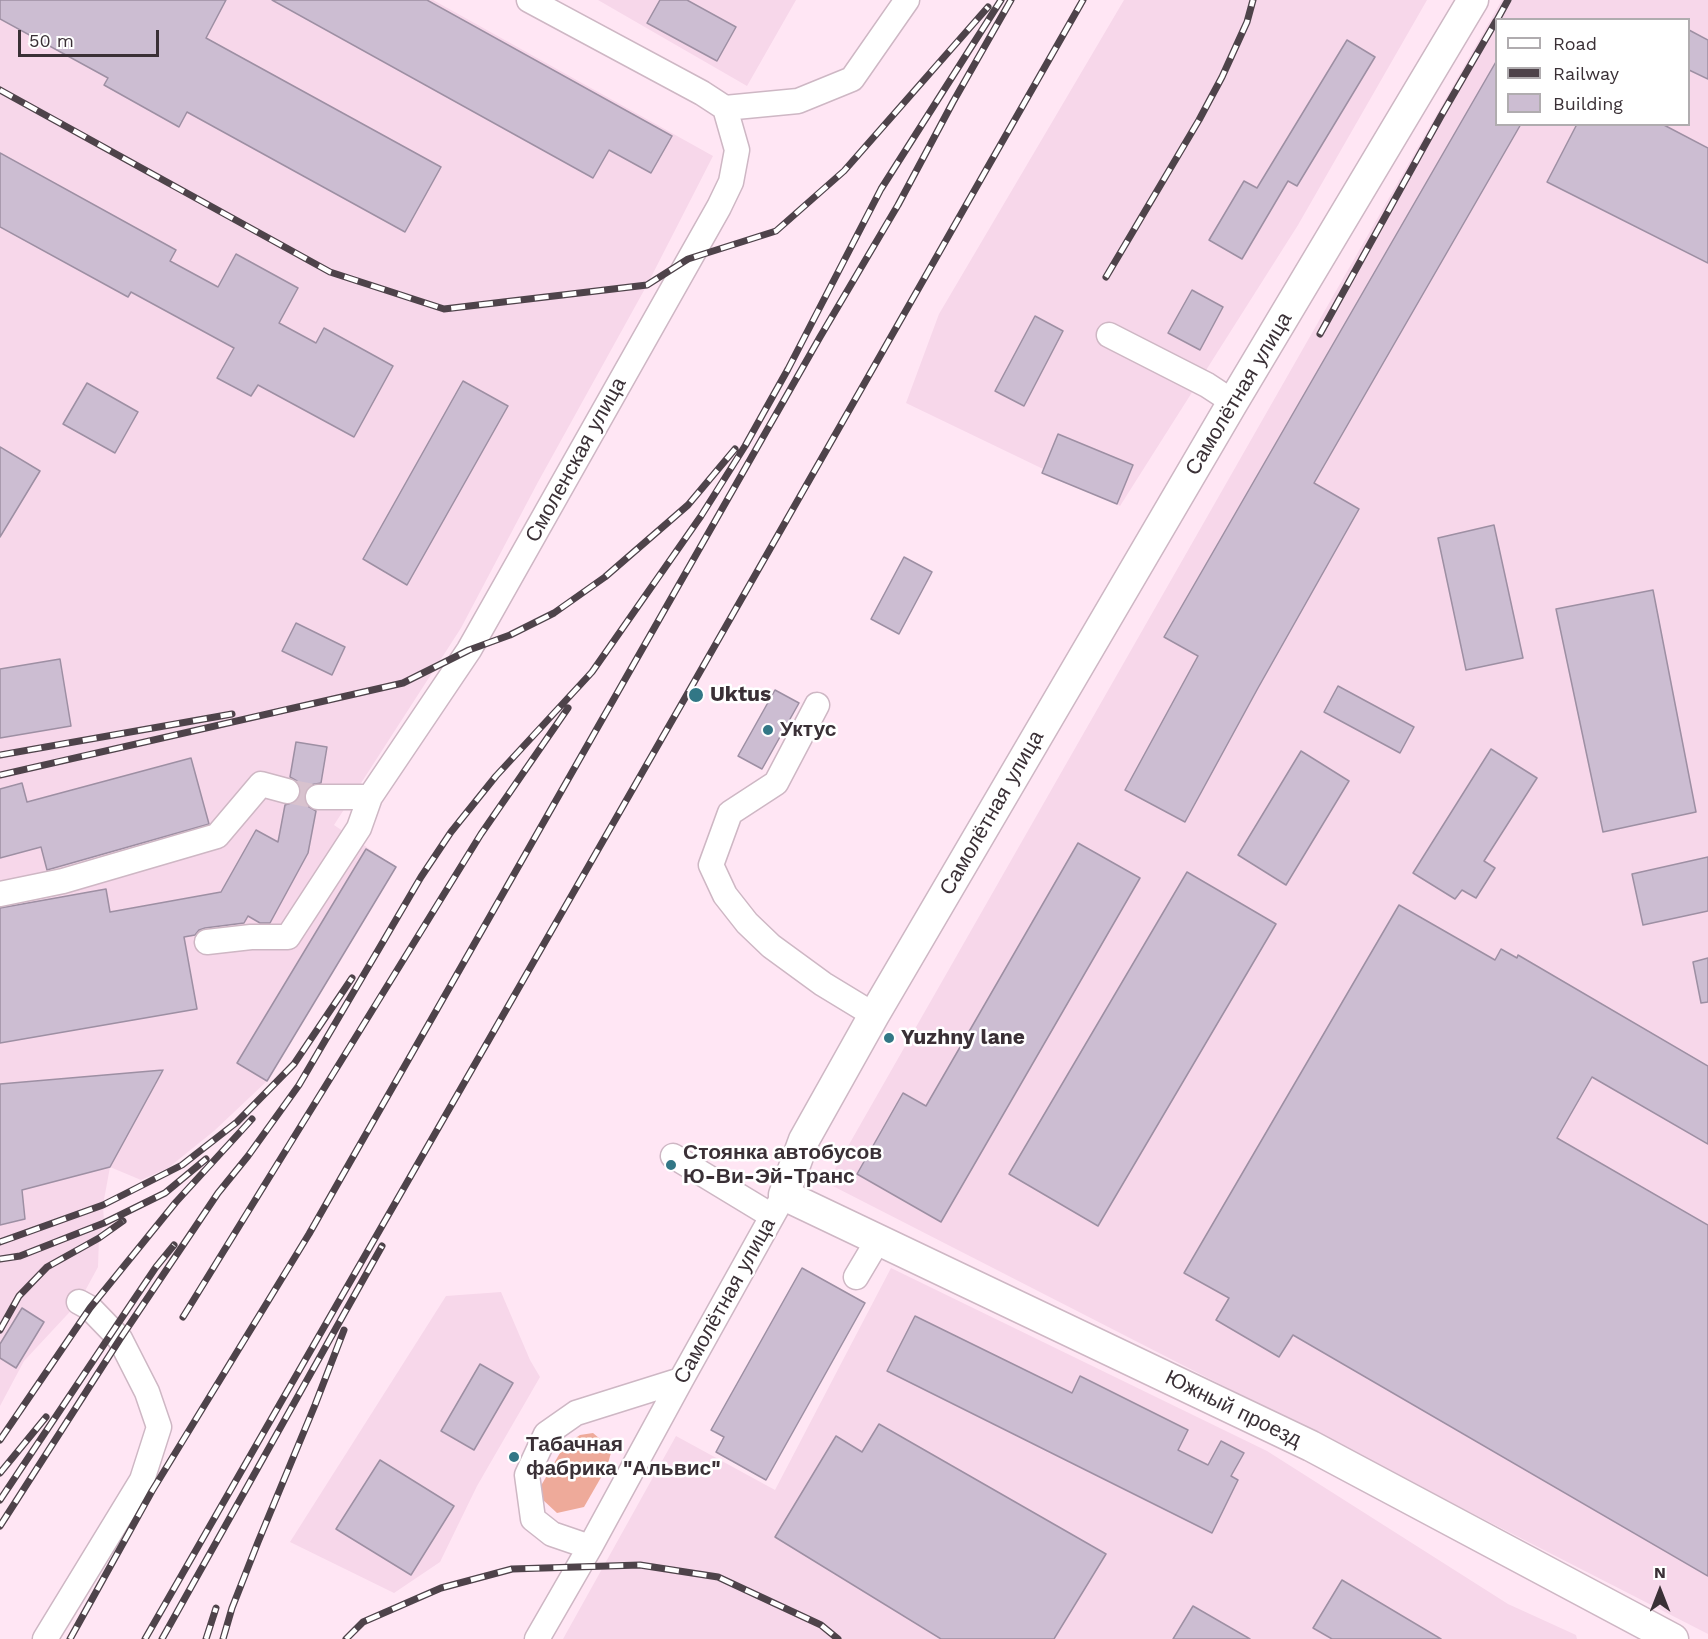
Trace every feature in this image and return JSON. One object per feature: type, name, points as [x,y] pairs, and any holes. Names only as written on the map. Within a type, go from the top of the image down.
[{"type":"main road","name":"Самолётная улица","points":[[778,1206],[804,1140],[874,1016],[1233,402],[1473,0]]},
{"type":"main road","name":"Южный проезд","points":[[778,1206],[878,1240],[1311,1446],[1673,1639]]},
{"type":"street","points":[[529,0],[702,93],[725,108],[798,101],[852,79],[907,0]]},
{"type":"street","name":"Смоленская улица","points":[[207,942],[251,937],[288,937],[359,828],[370,796],[469,650],[719,207],[731,182],[737,150],[725,108]]},
{"type":"street","points":[[1109,335],[1207,385],[1233,402]]},
{"type":"street","points":[[817,705],[776,783],[730,813],[711,865],[725,895],[747,923],[771,946],[823,984],[874,1016]]},
{"type":"street","points":[[0,894],[63,880],[217,836],[261,784],[287,791]]},
{"type":"street","points":[[318,797],[370,796]]},
{"type":"street","points":[[674,1156],[778,1206]]},
{"type":"street","name":"Самолётная улица","points":[[537,1639],[778,1206]]},
{"type":"street","points":[[856,1277],[878,1240]]},
{"type":"street","points":[[45,1639],[142,1480],[159,1427],[147,1392],[120,1339],[90,1308],[79,1302]]},
{"type":"street","points":[[590,1547],[552,1534],[533,1519],[527,1475],[546,1434],[576,1413],[681,1380]]},
{"type":"shaded area","points":[[0,0],[433,0],[713,156],[647,285],[538,482],[461,628],[334,825],[396,867],[267,1081],[214,1131],[168,1168],[141,1180],[110,1167],[103,1205],[104,1223],[99,1238],[98,1267],[79,1302],[24,1361],[0,1406]]},
{"type":"shaded area","points":[[598,0],[796,0],[747,86]]},
{"type":"shaded area","points":[[1124,0],[1427,0],[1298,225],[1120,506],[906,403],[939,314]]},
{"type":"shaded area","points":[[1502,0],[1708,0],[1708,1634],[827,1183]]},
{"type":"shaded area","points":[[891,1268],[1267,1451],[1508,1604],[1576,1635],[1577,1639],[563,1639],[676,1436],[775,1490]]},
{"type":"shaded area","points":[[501,1292],[530,1360],[540,1377],[477,1486],[440,1562],[394,1593],[290,1542],[446,1296]]},
{"type":"shaded area","points":[[593,1433],[612,1449],[607,1467],[584,1507],[557,1513],[542,1499],[542,1484],[564,1446],[580,1435]]},
{"type":"building","points":[[0,0],[226,0],[206,38],[441,167],[405,232],[187,112],[179,127],[104,85],[108,78],[0,19]]},
{"type":"building","points":[[272,0],[427,0],[672,136],[651,173],[609,150],[593,178]]},
{"type":"building","points":[[660,0],[687,0],[736,27],[717,61],[647,23]]},
{"type":"building","points":[[1690,31],[1708,40],[1708,79],[1690,70]]},
{"type":"building","points":[[1347,40],[1375,57],[1297,186],[1288,181],[1242,259],[1209,240],[1244,181],[1257,188]]},
{"type":"building","points":[[1495,63],[1495,126],[1520,126],[1314,483],[1359,509],[1185,822],[1125,790],[1198,656],[1164,637]]},
{"type":"building","points":[[1576,126],[1666,126],[1708,148],[1708,263],[1547,182]]},
{"type":"building","points":[[0,153],[176,250],[170,261],[218,287],[236,254],[298,288],[279,323],[316,343],[324,328],[393,366],[354,437],[258,385],[251,396],[217,378],[234,348],[131,292],[128,297],[0,227]]},
{"type":"building","points":[[1192,290],[1223,307],[1200,350],[1168,333]]},
{"type":"building","points":[[1035,316],[1063,331],[1024,406],[995,391]]},
{"type":"building","points":[[463,381],[508,406],[407,585],[363,559]]},
{"type":"building","points":[[87,383],[138,412],[115,453],[63,424]]},
{"type":"building","points":[[1058,434],[1133,465],[1117,504],[1042,473]]},
{"type":"building","points":[[0,447],[40,471],[0,537]]},
{"type":"building","points":[[1494,525],[1523,658],[1466,670],[1438,538]]},
{"type":"building","points":[[904,557],[932,572],[899,634],[871,619]]},
{"type":"building","points":[[1653,590],[1696,812],[1603,832],[1556,609]]},
{"type":"building","points":[[296,623],[345,647],[332,675],[282,651]]},
{"type":"building","points":[[60,659],[71,726],[0,738],[0,669]]},
{"type":"building","points":[[1338,686],[1414,727],[1400,753],[1324,712]]},
{"type":"building","name":"Уктус","points":[[775,690],[799,703],[762,769],[738,756]]},
{"type":"building","points":[[296,742],[327,747],[321,783],[310,785],[304,796],[306,805],[316,811],[308,853],[270,923],[260,923],[248,916],[244,923],[205,928],[199,930],[195,935],[184,937],[197,1009],[0,1043],[0,908],[106,889],[110,912],[221,892],[256,830],[278,842],[285,805],[297,801],[301,794],[297,781],[290,777]]},
{"type":"building","points":[[1491,749],[1537,778],[1484,861],[1495,868],[1476,898],[1462,890],[1455,899],[1413,873]]},
{"type":"building","points":[[1301,751],[1349,781],[1286,885],[1238,855]]},
{"type":"building","points":[[191,758],[209,824],[47,870],[41,847],[0,858],[0,789],[22,783],[27,802]]},
{"type":"building","points":[[1078,843],[1140,878],[941,1222],[857,1174],[903,1093],[926,1106]]},
{"type":"building","points":[[366,849],[396,867],[267,1081],[237,1063]]},
{"type":"building","points":[[1708,857],[1708,911],[1643,925],[1632,874]]},
{"type":"building","points":[[1187,872],[1276,924],[1098,1226],[1009,1174]]},
{"type":"building","points":[[1399,905],[1495,960],[1501,949],[1517,958],[1518,955],[1708,1066],[1708,1144],[1592,1077],[1557,1138],[1708,1225],[1708,1576],[1293,1335],[1279,1357],[1216,1320],[1229,1298],[1184,1273]]},
{"type":"building","points":[[1708,958],[1708,1002],[1701,1003],[1693,962]]},
{"type":"building","points":[[163,1070],[110,1167],[22,1190],[25,1219],[0,1225],[0,1084]]},
{"type":"building","points":[[802,1268],[865,1303],[766,1480],[716,1452],[724,1437],[711,1430]]},
{"type":"building","points":[[22,1308],[44,1322],[16,1368],[0,1358],[0,1344]]},
{"type":"building","points":[[915,1316],[1072,1393],[1080,1376],[1188,1430],[1178,1450],[1208,1465],[1221,1441],[1244,1453],[1231,1476],[1238,1480],[1212,1533],[887,1371]]},
{"type":"building","points":[[480,1364],[513,1383],[474,1450],[441,1431]]},
{"type":"building","points":[[879,1424],[1106,1554],[1054,1639],[941,1639],[775,1537],[836,1436],[862,1452]]},
{"type":"building","points":[[380,1460],[454,1506],[411,1575],[336,1529]]},
{"type":"building","points":[[1342,1580],[1441,1639],[1332,1639],[1313,1628]]},
{"type":"building","points":[[1193,1606],[1250,1639],[1173,1639]]},
{"type":"tunnel","points":[[287,791],[318,797]]},
{"type":"railway","points":[[0,1526],[120,1339],[218,1193],[248,1156],[299,1085],[421,877],[451,832],[496,776],[592,672],[701,516],[745,446],[788,369],[881,189],[1001,0]]},
{"type":"railway","points":[[70,1639],[152,1491],[309,1234],[820,337],[898,205],[1011,0]]},
{"type":"railway","points":[[145,1639],[1083,0]]},
{"type":"railway","points":[[1106,277],[1222,77],[1247,22],[1253,0]]},
{"type":"railway","points":[[1498,18],[1508,0]]},
{"type":"railway","points":[[0,90],[330,272],[444,309],[647,285],[688,259],[776,231],[844,171],[988,7]]},
{"type":"railway","points":[[1320,334],[1495,23]]},
{"type":"railway","points":[[0,775],[403,683],[469,650],[510,635],[554,613],[605,577],[688,505],[735,449]]},
{"type":"railway","points":[[183,1317],[481,834],[568,708]]},
{"type":"railway","points":[[0,755],[232,714]]},
{"type":"railway","points":[[0,1242],[103,1205],[182,1165],[237,1122],[294,1064],[352,978]]},
{"type":"railway","points":[[0,1440],[90,1308],[176,1202],[252,1119]]},
{"type":"railway","points":[[0,1259],[20,1256],[104,1223],[165,1193],[206,1159]]},
{"type":"railway","points":[[0,1330],[19,1296],[47,1267],[99,1238],[123,1221]]},
{"type":"railway","points":[[0,1500],[156,1267],[174,1245]]},
{"type":"railway","points":[[162,1639],[382,1246]]},
{"type":"railway","points":[[223,1639],[232,1608],[344,1330]]},
{"type":"railway","points":[[0,1473],[46,1417]]},
{"type":"railway","points":[[346,1639],[363,1622],[441,1588],[512,1569],[640,1565],[718,1577],[821,1625],[838,1639]]},
{"type":"railway","points":[[206,1639],[216,1608]]},
{"type":"place","name":"Uktus","points":[[696,695]]},
{"type":"place","name":"Уктус","points":[[768,730]]},
{"type":"place","name":"Yuzhny lane","points":[[889,1038]]},
{"type":"place","name":"Стоянка автобусов Ю-Ви-Эй-Транс","points":[[671,1165]]},
{"type":"place","name":"Табачная фабрика \"Альвис\"","points":[[514,1457]]}]
